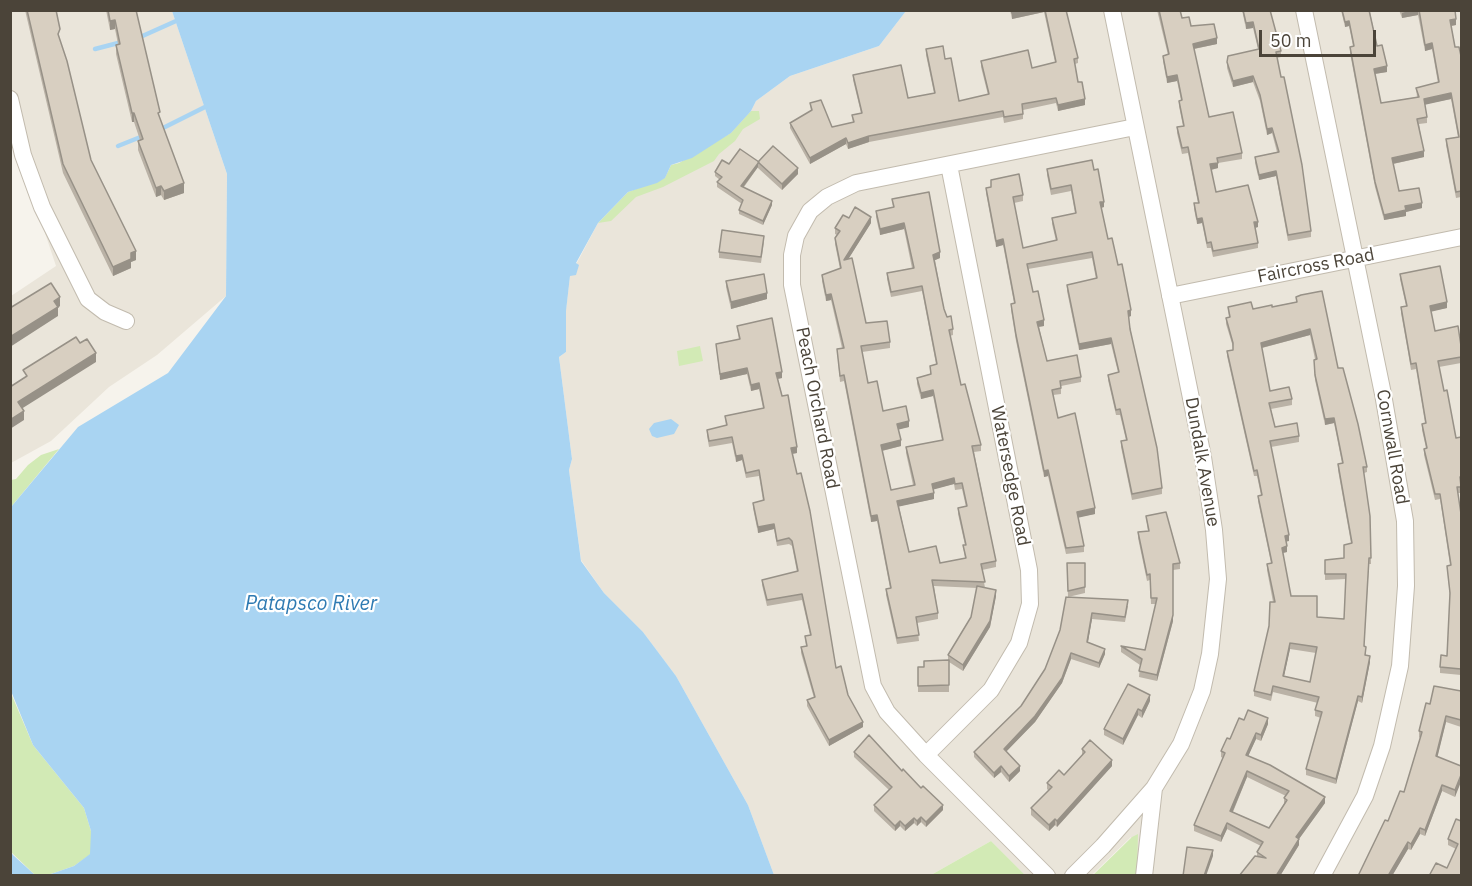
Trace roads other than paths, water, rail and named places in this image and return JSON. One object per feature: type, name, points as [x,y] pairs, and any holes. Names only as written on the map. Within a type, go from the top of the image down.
[{"type":"street","name":"Dundalk Avenue","points":[[1073,876],[1154,788],[1181,744],[1202,691],[1216,617],[1218,579],[1214,530],[1203,457],[1112,10]]},
{"type":"street","name":"Cornwall Road","points":[[1304,10],[1383,394],[1405,521],[1405,628],[1394,702],[1365,796],[1322,876]]},
{"type":"street","points":[[10,99],[23,155],[42,207],[88,299],[105,312],[126,321]]},
{"type":"street","name":"Peach Orchard Road","points":[[1047,876],[926,755],[881,703],[869,673],[791,267],[793,246],[803,220],[827,198],[856,183],[1135,127]]},
{"type":"street","name":"Watersedge Road","points":[[926,755],[991,690],[1019,643],[1030,604],[1029,570],[949,165]]},
{"type":"street","name":"Faircross Road","points":[[1170,296],[1461,237]]},
{"type":"street","points":[[1144,876],[1154,788]]},
{"type":"water","name":"Patapsco River","points":[[172,11],[906,11],[879,46],[790,76],[756,101],[751,111],[731,133],[692,158],[671,165],[665,178],[657,183],[628,192],[598,223],[576,263],[579,265],[576,275],[570,276],[566,311],[566,352],[559,357],[572,459],[569,470],[581,561],[604,593],[643,632],[676,676],[748,805],[774,875],[48,875],[74,866],[90,854],[91,831],[84,808],[33,745],[11,691],[11,507],[78,427],[168,373],[226,296],[227,174]]},
{"type":"water","points":[[671,419],[679,425],[674,434],[657,438],[652,436],[649,429],[654,423]]},
{"type":"water","points":[[11,852],[13,855],[35,875],[11,875]]},
{"type":"waterway","points":[[138,38],[176,21]]},
{"type":"waterway","points":[[95,49],[122,42]]},
{"type":"waterway","points":[[159,130],[205,107]]},
{"type":"waterway","points":[[118,146],[143,136]]}]
